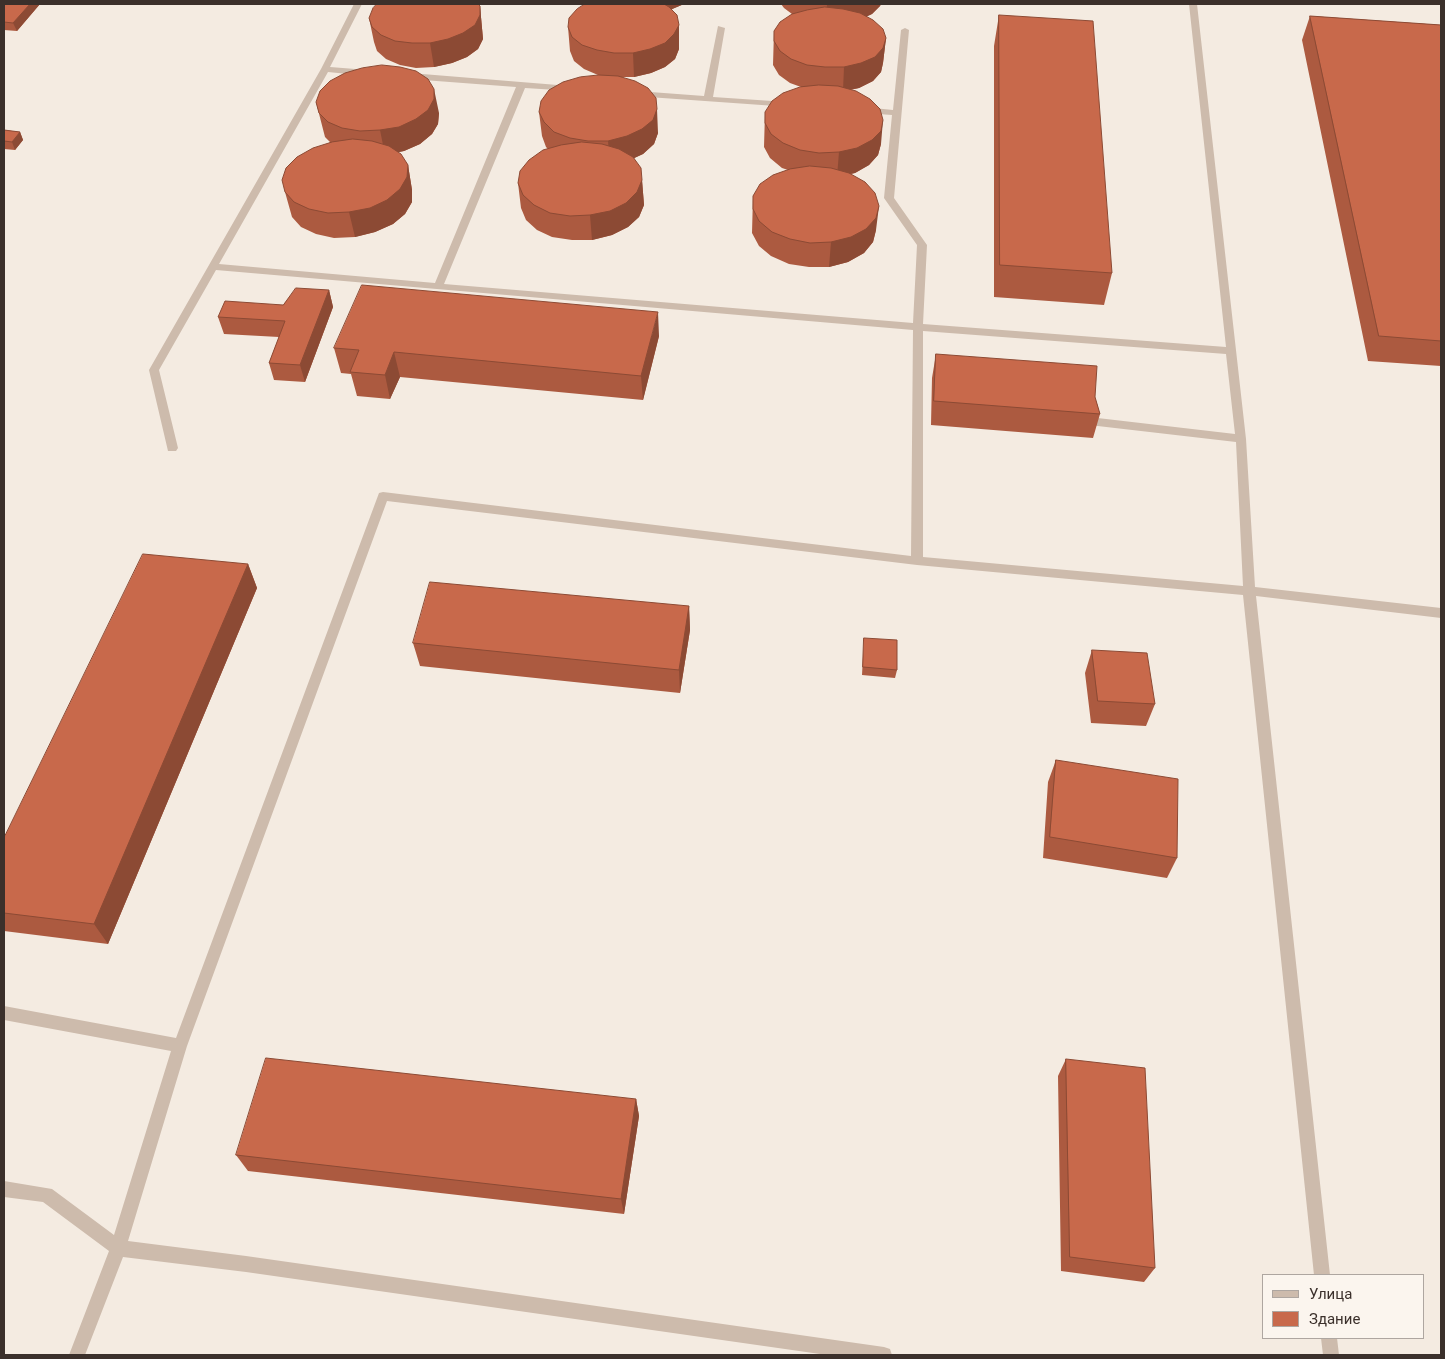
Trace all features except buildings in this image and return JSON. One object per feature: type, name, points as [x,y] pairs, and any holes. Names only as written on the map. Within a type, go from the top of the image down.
[{"type":"lane","points":[[172,448],[154,370],[326,69],[358,4]]},
{"type":"lane","points":[[1193,4],[1241,439],[1249,591],[1322,1274]]},
{"type":"lane","points":[[708,99],[720,28]]},
{"type":"lane","points":[[905,30],[889,198],[922,245],[918,327],[917,561]]},
{"type":"lane","points":[[326,69],[374,73]]},
{"type":"lane","points":[[404,76],[580,90]]},
{"type":"lane","points":[[438,287],[521,86]]},
{"type":"lane","points":[[629,93],[797,106]]},
{"type":"lane","points":[[857,110],[896,113]]},
{"type":"lane","points":[[212,267],[918,327],[1232,351]]},
{"type":"lane","points":[[1089,421],[1241,439]]},
{"type":"lane","points":[[77,1355],[118,1248],[180,1046],[383,496],[917,561],[1249,591],[1441,613]]},
{"type":"lane","points":[[4,1013],[180,1046]]},
{"type":"lane","points":[[4,1189],[46,1195],[118,1248],[246,1264],[884,1355]]},
{"type":"lane","points":[[1329,1339],[1331,1355]]}]
